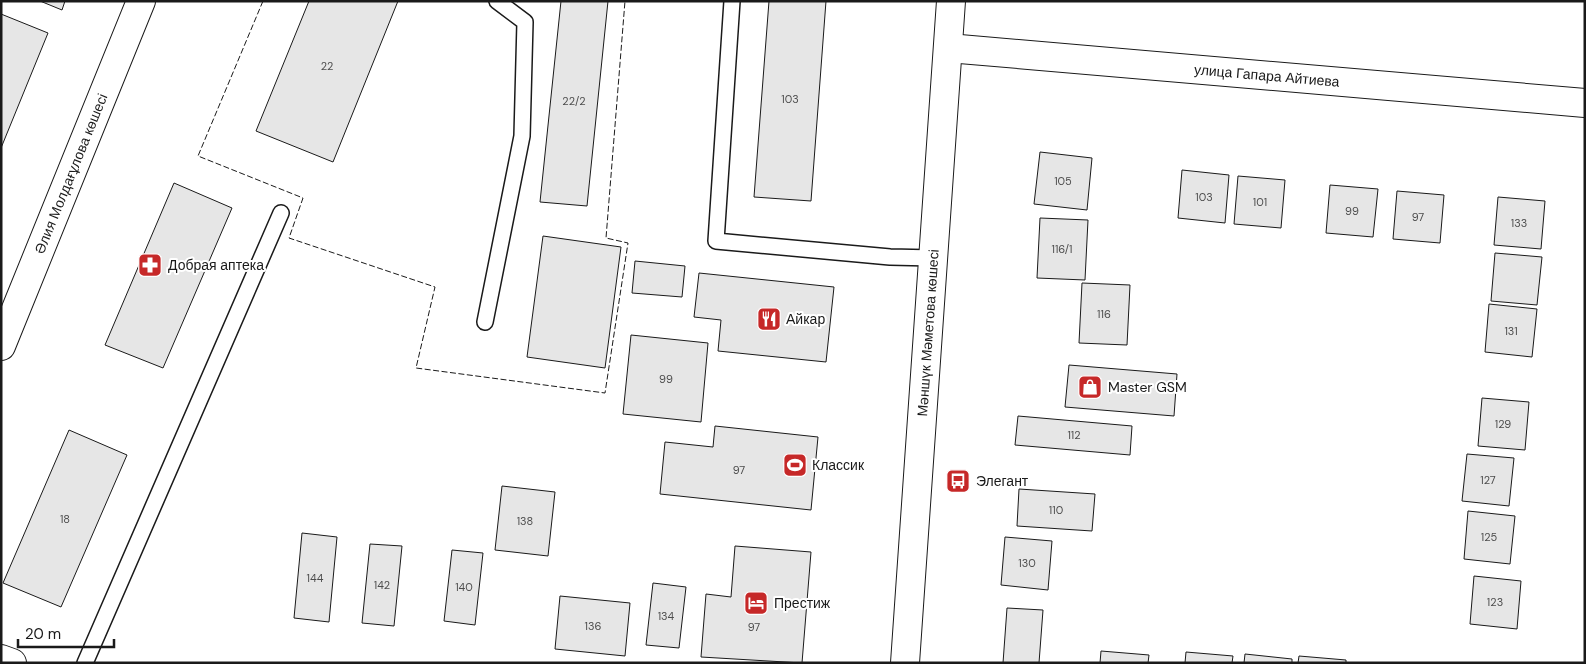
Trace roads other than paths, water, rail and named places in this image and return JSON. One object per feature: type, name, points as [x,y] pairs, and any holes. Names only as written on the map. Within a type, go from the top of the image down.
[{"type":"main road","name":"Әлия Молдағұлова көшесі","points":[[1,346],[141,1]]},
{"type":"main road","name":"Мәншүк Мәметова көшесі","points":[[906,663],[951,1]]},
{"type":"main road","name":"улица Гапара Айтиева","points":[[948,48],[1585,103]]},
{"type":"main road","points":[[1,659],[12,663]]},
{"type":"lane","points":[[485,322],[522,127],[525,22],[497,1]]},
{"type":"lane","points":[[732,1],[716,241],[890,257],[934,258]]},
{"type":"lane","points":[[85,663],[281,213]]},
{"type":"place","name":"Добрая аптека","points":[[150,265]]},
{"type":"place","name":"Айкар","points":[[769,319]]},
{"type":"place","name":"Master GSM","points":[[1090,387]]},
{"type":"place","name":"Классик","points":[[795,465]]},
{"type":"place","name":"Элегант","points":[[958,481]]},
{"type":"place","name":"Престиж","points":[[756,603]]}]
